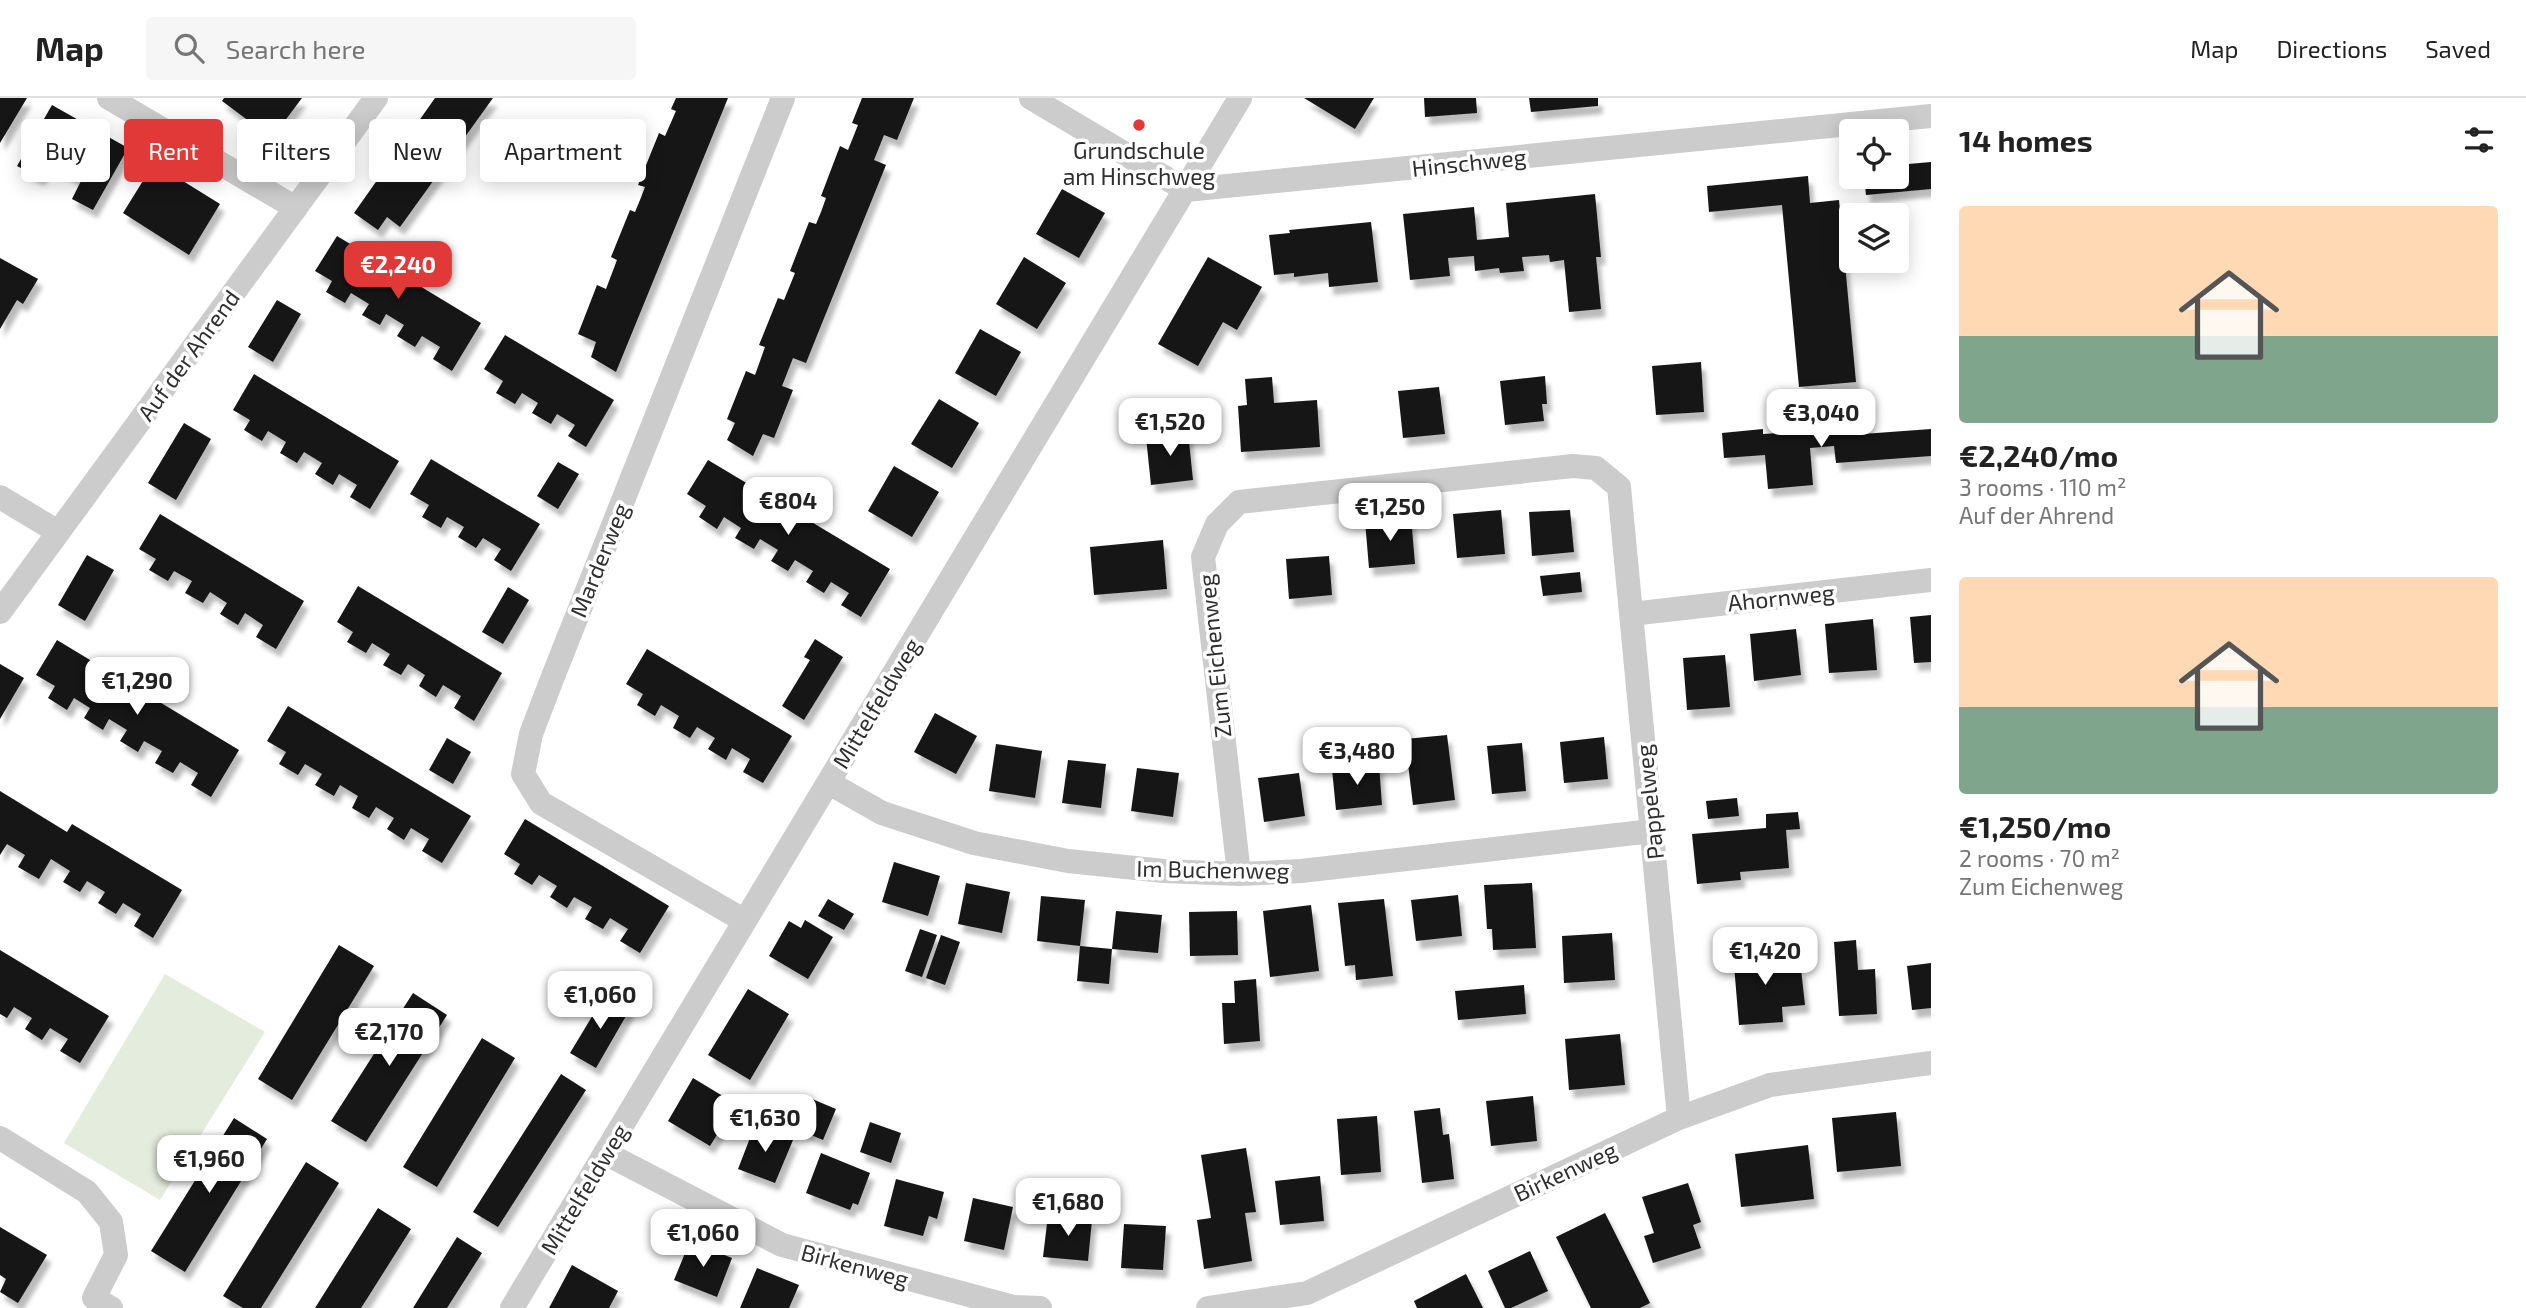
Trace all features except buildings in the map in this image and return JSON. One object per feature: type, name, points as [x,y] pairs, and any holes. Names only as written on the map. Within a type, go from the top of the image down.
[{"type":"street","points":[[108,98],[296,208]]},
{"type":"street","name":"Auf der Ahrend","points":[[0,612],[376,98]]},
{"type":"street","name":"Marderweg","points":[[745,921],[541,803],[523,774],[531,734],[552,679],[783,98]]},
{"type":"street","points":[[1031,98],[1186,190]]},
{"type":"street","name":"Mittelfeldweg","points":[[512,1308],[1240,98]]},
{"type":"street","name":"Hinschweg","points":[[1186,190],[1931,116]]},
{"type":"street","name":"Zum Eichenweg","points":[[1239,874],[1203,557],[1217,524],[1239,502],[1573,466],[1596,468],[1619,487]]},
{"type":"street","name":"Pappelweg","points":[[1619,487],[1679,1118]]},
{"type":"street","points":[[0,497],[58,532]]},
{"type":"street","name":"Ahornweg","points":[[1631,614],[1931,580]]},
{"type":"street","name":"Im Buchenweg","points":[[829,783],[882,813],[974,843],[1068,861],[1164,871],[1239,874],[1301,871],[1652,831]]},
{"type":"street","name":"Birkenweg","points":[[1208,1308],[1307,1293],[1679,1118],[1770,1085],[1931,1063]]},
{"type":"street","points":[[0,1138],[87,1192],[111,1222],[116,1255],[98,1305]]},
{"type":"street","name":"Birkenweg","points":[[605,1153],[782,1245],[1014,1307],[1040,1308]]},
{"type":"green space","points":[[165,974],[265,1032],[160,1200],[64,1143]]},
{"type":"place","name":"Grundschule am Hinschweg","points":[[1139,125]]}]
